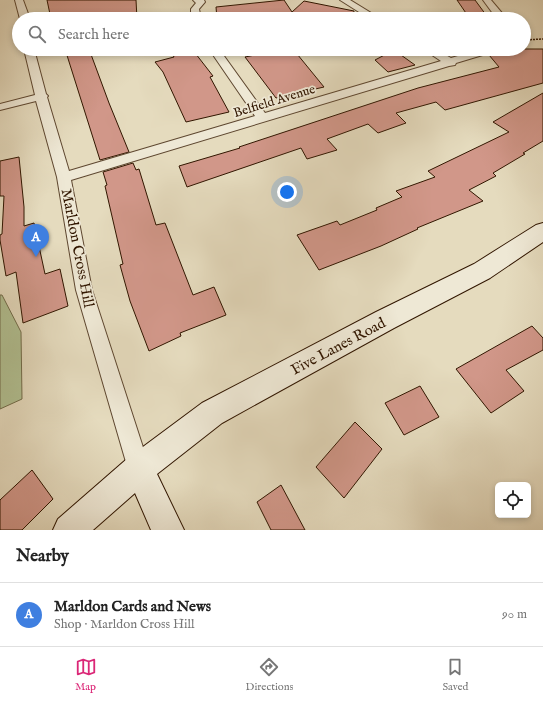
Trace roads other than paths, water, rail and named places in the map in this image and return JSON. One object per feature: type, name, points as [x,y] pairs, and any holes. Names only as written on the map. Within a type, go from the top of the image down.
[{"type":"street","points":[[19,0],[23,12]]},
{"type":"street","points":[[344,0],[364,12]]},
{"type":"street","points":[[487,0],[496,12]]},
{"type":"street","points":[[195,12],[195,9],[201,1]]},
{"type":"street","name":"Marldon Cross Hill","points":[[30,56],[42,96],[47,122],[64,177],[84,290],[139,469]]},
{"type":"street","points":[[219,56],[262,118]]},
{"type":"street","points":[[440,56],[451,63]]},
{"type":"street","name":"Belfield Avenue","points":[[64,177],[472,56]]},
{"type":"street","points":[[0,107],[42,96]]},
{"type":"street","name":"Five Lanes Road","points":[[69,530],[139,469],[212,413],[385,320],[482,271],[543,231]]},
{"type":"street","points":[[139,469],[168,530]]},
{"type":"place","name":"Marldon Cards and News","points":[[36,257]]}]
